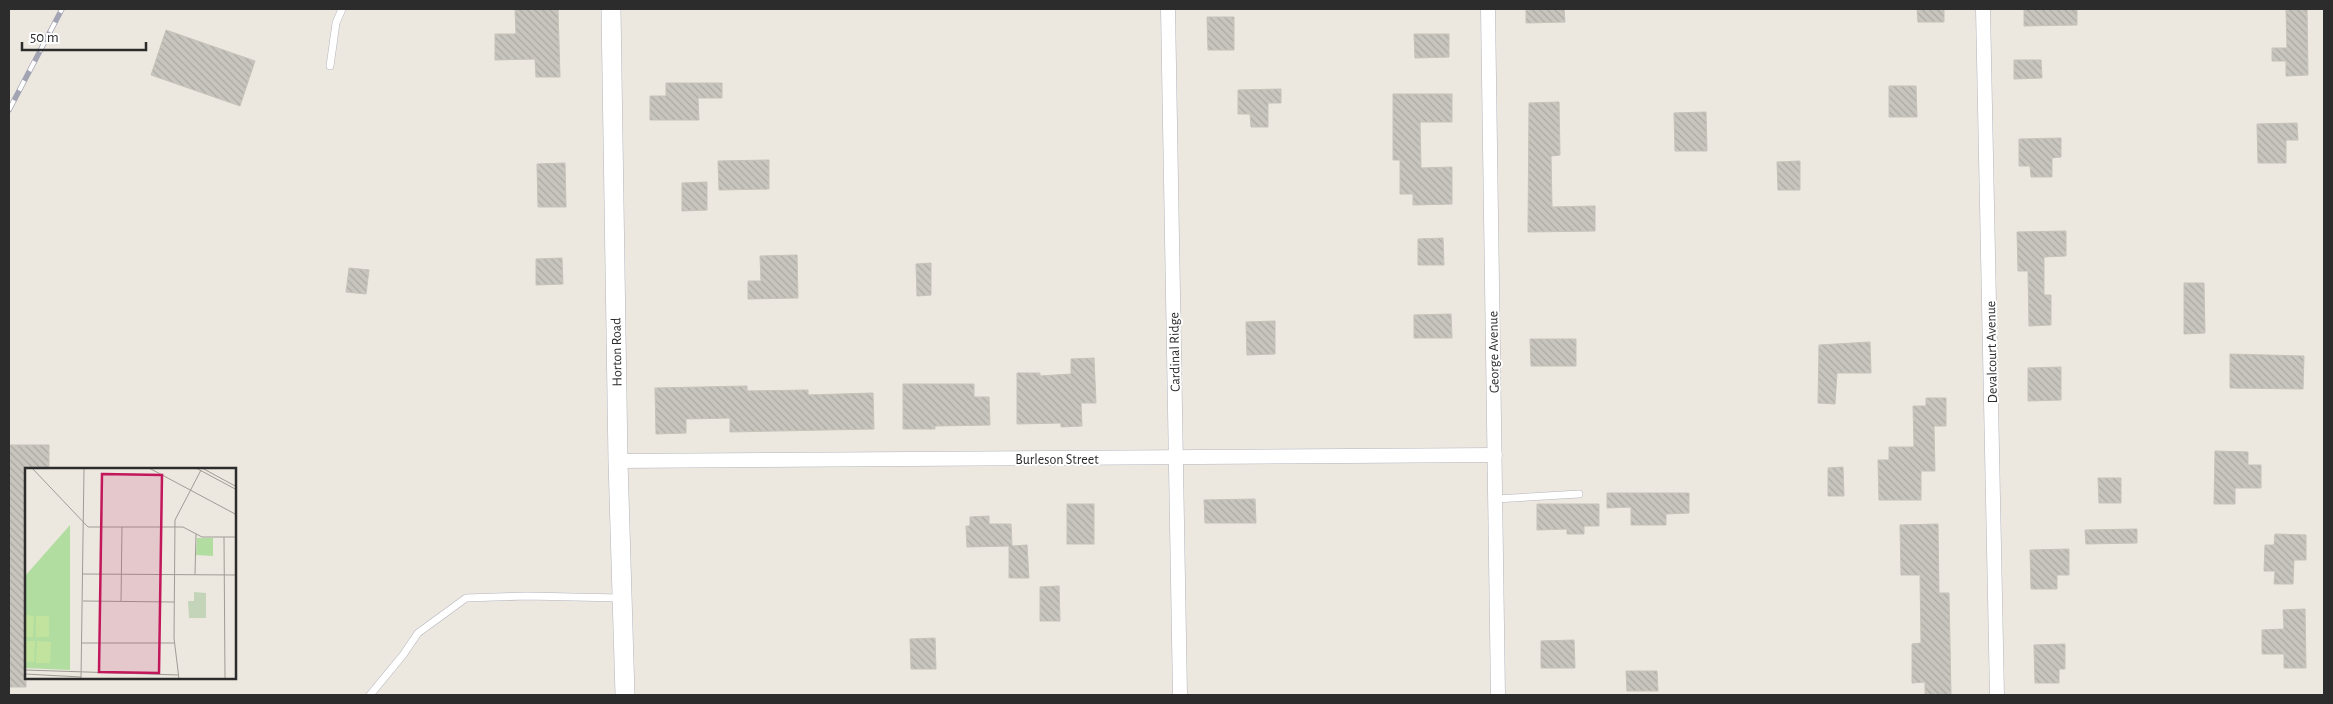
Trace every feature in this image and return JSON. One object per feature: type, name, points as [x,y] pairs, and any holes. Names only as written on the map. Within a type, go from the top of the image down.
[{"type":"street","name":"Horton Road","points":[[611,9],[618,461],[625,695]]},
{"type":"street","name":"Cardinal Ridge","points":[[1168,9],[1180,695]]},
{"type":"street","name":"George Avenue","points":[[1488,9],[1498,695]]},
{"type":"street","name":"Devalcourt Avenue","points":[[1983,9],[1997,695]]},
{"type":"street","name":"Burleson Street","points":[[618,461],[1176,459],[1495,455]]},
{"type":"lane","points":[[330,66],[336,23],[342,9]]},
{"type":"lane","points":[[1495,498],[1579,494]]},
{"type":"lane","points":[[370,695],[403,655],[418,633],[466,598],[527,596],[622,598]]},
{"type":"building","points":[[515,9],[558,9],[560,77],[536,77],[535,59],[495,60],[495,34],[516,34]]},
{"type":"building","points":[[1526,9],[1564,9],[1565,22],[1526,23]]},
{"type":"building","points":[[1917,9],[1944,9],[1944,22],[1918,22]]},
{"type":"building","points":[[2024,9],[2077,9],[2077,25],[2024,26]]},
{"type":"building","points":[[2286,9],[2307,9],[2308,75],[2286,76],[2286,61],[2272,61],[2272,48],[2287,48]]},
{"type":"building","points":[[1207,17],[1234,17],[1234,50],[1208,50]]},
{"type":"building","points":[[166,30],[255,61],[240,106],[151,75]]},
{"type":"building","points":[[1414,34],[1449,34],[1449,57],[1415,58]]},
{"type":"building","points":[[2014,60],[2041,60],[2042,78],[2014,79]]},
{"type":"building","points":[[666,83],[722,83],[722,98],[698,98],[699,120],[650,120],[650,96],[666,96]]},
{"type":"building","points":[[1889,86],[1916,86],[1917,117],[1889,117]]},
{"type":"building","points":[[1281,89],[1281,103],[1268,103],[1268,127],[1251,127],[1250,114],[1238,114],[1238,90]]},
{"type":"building","points":[[1393,94],[1452,94],[1452,122],[1420,122],[1421,168],[1452,167],[1452,204],[1413,205],[1413,194],[1400,194],[1400,160],[1393,160]]},
{"type":"building","points":[[1559,102],[1560,155],[1551,156],[1552,207],[1595,206],[1595,231],[1528,232],[1529,103]]},
{"type":"building","points":[[1706,112],[1707,151],[1675,151],[1674,113]]},
{"type":"building","points":[[2297,123],[2298,140],[2286,140],[2286,163],[2258,163],[2257,124]]},
{"type":"building","points":[[2061,138],[2061,157],[2052,158],[2052,177],[2031,177],[2030,166],[2019,166],[2019,139]]},
{"type":"building","points":[[769,160],[769,189],[719,190],[718,161]]},
{"type":"building","points":[[1800,161],[1800,190],[1778,190],[1777,162]]},
{"type":"building","points":[[565,163],[566,207],[538,207],[537,164]]},
{"type":"building","points":[[707,182],[707,210],[682,211],[682,183]]},
{"type":"building","points":[[2066,231],[2066,256],[2044,257],[2044,295],[2051,295],[2051,325],[2029,326],[2028,271],[2018,271],[2017,232]]},
{"type":"building","points":[[1443,238],[1444,265],[1418,265],[1418,239]]},
{"type":"building","points":[[797,255],[798,298],[748,299],[748,281],[761,281],[760,256]]},
{"type":"building","points":[[562,258],[563,284],[536,285],[536,259]]},
{"type":"building","points":[[931,263],[931,295],[917,296],[916,264]]},
{"type":"building","points":[[349,268],[369,270],[366,294],[346,292]]},
{"type":"building","points":[[2184,283],[2204,283],[2205,333],[2184,334]]},
{"type":"building","points":[[1451,314],[1452,338],[1414,338],[1414,315]]},
{"type":"building","points":[[1275,321],[1275,354],[1247,355],[1246,322]]},
{"type":"building","points":[[1530,339],[1576,339],[1576,366],[1531,366]]},
{"type":"building","points":[[1870,342],[1871,373],[1837,373],[1835,404],[1818,403],[1819,345]]},
{"type":"building","points":[[2230,354],[2304,356],[2303,389],[2230,388]]},
{"type":"building","points":[[1094,358],[1096,403],[1081,403],[1082,426],[1061,427],[1061,423],[1017,424],[1017,373],[1040,373],[1040,376],[1071,374],[1071,359]]},
{"type":"building","points":[[2061,367],[2061,400],[2028,401],[2028,368]]},
{"type":"building","points":[[903,384],[974,384],[974,397],[989,397],[990,425],[935,426],[935,429],[903,429]]},
{"type":"building","points":[[747,386],[747,391],[808,390],[808,395],[873,393],[874,429],[730,432],[730,418],[686,419],[686,433],[656,434],[655,388]]},
{"type":"building","points":[[1926,398],[1946,398],[1946,426],[1934,426],[1935,471],[1921,471],[1921,500],[1879,500],[1878,460],[1889,460],[1889,447],[1914,447],[1913,406],[1926,406]]},
{"type":"building","points":[[9,445],[49,445],[49,468],[25,468],[26,687],[9,687]]},
{"type":"building","points":[[2215,451],[2248,452],[2248,465],[2261,465],[2261,488],[2235,488],[2235,504],[2214,504]]},
{"type":"building","points":[[1843,467],[1844,496],[1828,496],[1828,468]]},
{"type":"building","points":[[2098,478],[2121,478],[2121,503],[2099,503]]},
{"type":"building","points":[[1607,493],[1689,493],[1689,513],[1666,514],[1666,525],[1631,525],[1631,507],[1607,508]]},
{"type":"building","points":[[1255,499],[1256,523],[1205,523],[1204,500]]},
{"type":"building","points":[[1067,504],[1094,504],[1094,544],[1067,544]]},
{"type":"building","points":[[1537,504],[1599,504],[1599,526],[1584,526],[1584,534],[1567,534],[1567,529],[1537,530]]},
{"type":"building","points":[[989,516],[989,524],[1011,524],[1012,546],[1027,545],[1029,578],[1009,578],[1009,546],[967,547],[966,526],[970,526],[970,517]]},
{"type":"building","points":[[1938,524],[1939,593],[1949,593],[1951,695],[1925,695],[1925,682],[1912,683],[1912,644],[1921,643],[1920,575],[1901,575],[1900,525]]},
{"type":"building","points":[[2137,529],[2137,543],[2086,544],[2085,530]]},
{"type":"building","points":[[2275,534],[2306,535],[2306,560],[2294,560],[2293,584],[2274,584],[2275,571],[2264,571],[2265,545],[2274,545]]},
{"type":"building","points":[[2069,549],[2069,575],[2057,575],[2057,589],[2031,589],[2030,550]]},
{"type":"building","points":[[1059,586],[1060,621],[1040,621],[1040,587]]},
{"type":"building","points":[[2305,609],[2306,668],[2284,668],[2284,654],[2262,654],[2262,630],[2284,629],[2283,610]]},
{"type":"building","points":[[935,638],[936,669],[911,669],[910,639]]},
{"type":"building","points":[[1574,640],[1575,668],[1541,668],[1541,641]]},
{"type":"building","points":[[2065,644],[2065,669],[2059,669],[2059,683],[2035,683],[2034,645]]},
{"type":"building","points":[[1626,671],[1657,671],[1658,691],[1627,691]]},
{"type":"railway","points":[[9,110],[62,9]]}]
